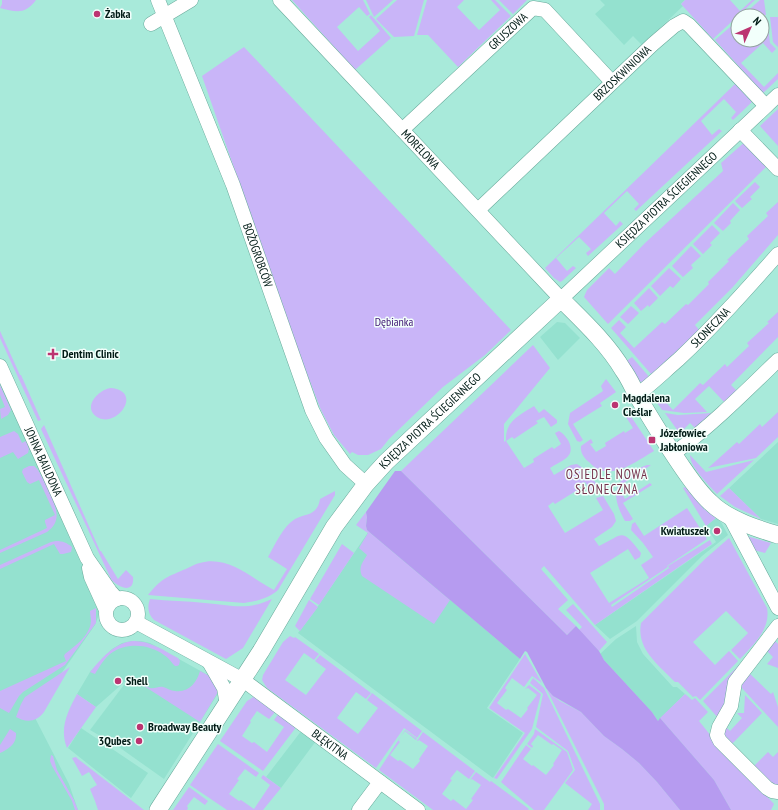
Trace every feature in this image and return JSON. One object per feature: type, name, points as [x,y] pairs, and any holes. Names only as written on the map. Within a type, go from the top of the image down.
[{"type":"street","name":"BOŻOGROBCÓW","points":[[158,0],[233,185],[312,410],[326,438],[345,465],[366,484]]},
{"type":"street","points":[[152,24],[191,0]]},
{"type":"street","name":"MORELOWA","points":[[280,0],[561,299]]},
{"type":"street","name":"GRUSZOWA","points":[[402,130],[533,8],[545,10],[612,82]]},
{"type":"street","name":"BRZOSKWINIOWA","points":[[478,210],[612,82],[674,26],[683,21],[689,25],[766,106]]},
{"type":"street","name":"KSIĘDZA PIOTRA ŚCIEGIENNEGO","points":[[158,810],[243,680],[334,527],[366,484],[386,462],[778,94]]},
{"type":"street","points":[[740,130],[775,166]]},
{"type":"street","name":"SŁONECZNA","points":[[637,395],[655,381],[689,349],[778,254]]},
{"type":"street","points":[[561,299],[598,337],[614,356],[673,454],[692,482],[710,503],[730,517],[778,535]]},
{"type":"street","points":[[673,454],[724,411],[778,360]]},
{"type":"street","name":"JOHNA BAILDONA","points":[[0,366],[87,558],[106,586],[117,599]]},
{"type":"street","points":[[730,517],[778,608]]},
{"type":"street","name":"JOHNA BAILDONA","points":[[87,558],[91,577],[106,610]]},
{"type":"street","points":[[117,599],[128,599],[136,606],[138,611],[136,622],[133,627],[127,630],[121,631],[115,629],[107,622],[106,610],[112,601],[117,599]]},
{"type":"street","points":[[136,622],[243,680]]},
{"type":"street","points":[[778,626],[735,682],[731,706],[719,726],[717,735],[720,741],[768,788],[772,791],[778,792]]},
{"type":"street","points":[[208,661],[224,688],[227,704]]},
{"type":"street","name":"BŁĘKITNA","points":[[243,680],[418,810]]},
{"type":"street","points":[[359,810],[380,782]]},
{"type":"shaded area","points":[[600,0],[685,0],[681,4],[683,6],[642,45],[633,36],[624,45],[595,14],[605,5]]},
{"type":"shaded area","points":[[557,322],[565,323],[580,338],[558,360],[540,337]]},
{"type":"shaded area","points":[[0,381],[93,590],[98,608],[98,617],[95,625],[33,714],[69,784],[78,810],[0,810]]},
{"type":"shaded area","points":[[778,442],[778,524],[761,519],[729,488]]},
{"type":"shaded area","points":[[395,471],[401,471],[567,635],[576,626],[599,651],[604,660],[652,712],[658,721],[660,718],[714,780],[731,810],[680,810],[639,763],[604,736],[581,712],[553,696],[546,688],[527,652],[525,651],[520,659],[367,530],[366,512]]},
{"type":"shaded area","points":[[716,518],[721,522],[728,535],[702,556],[637,621],[610,639],[595,625],[716,542],[706,526]]},
{"type":"shaded area","points":[[369,531],[520,659],[487,708],[523,733],[493,778],[298,633]]},
{"type":"shaded area","points":[[636,626],[637,642],[643,654],[673,687],[677,687],[685,694],[658,721],[652,712],[600,654],[616,639]]},
{"type":"shaded area","points":[[132,641],[150,643],[215,679],[217,695],[164,779],[116,745],[90,730],[129,678],[96,707],[77,694],[90,672],[112,649],[122,643]]},
{"type":"shaded area","points":[[81,728],[148,773],[131,798],[68,748]]},
{"type":"shaded area","points":[[302,730],[316,741],[281,788],[266,777]]},
{"type":"green space","points":[[2,0],[36,0],[32,5],[24,10],[11,11],[0,8]]},
{"type":"green space","points":[[292,0],[363,0],[370,14],[367,16],[359,7],[337,27],[358,51],[380,31],[369,17],[371,15],[391,38],[355,70]]},
{"type":"green space","points":[[366,0],[393,0],[374,17]]},
{"type":"green space","points":[[397,0],[424,0],[414,36],[394,37],[376,19]]},
{"type":"green space","points":[[427,0],[464,0],[457,7],[479,30],[500,10],[491,0],[495,0],[511,16],[458,67],[428,35],[417,35]]},
{"type":"green space","points":[[499,0],[527,0],[513,14]]},
{"type":"green space","points":[[685,0],[730,0],[737,8],[730,8],[730,23],[713,39],[681,4]]},
{"type":"green space","points":[[752,0],[755,0],[746,8],[743,8]]},
{"type":"green space","points":[[760,0],[764,0],[765,8],[751,8]]},
{"type":"green space","points":[[770,17],[778,17],[778,47],[773,42]]},
{"type":"green space","points":[[730,27],[730,48],[758,48],[741,63],[764,87],[778,73],[778,79],[763,93],[715,40]]},
{"type":"green space","points":[[770,43],[776,49],[772,53],[768,48],[770,48]]},
{"type":"green space","name":"Dębianka","points":[[244,47],[511,330],[485,355],[443,387],[389,439],[381,449],[368,455],[358,455],[352,452],[350,454],[334,435],[321,410],[294,340],[202,76]]},
{"type":"green space","points":[[735,84],[752,102],[733,120],[731,118],[736,112],[724,99],[701,121],[712,135],[719,129],[722,131],[636,211],[634,209],[639,204],[627,191],[604,213],[616,226],[620,221],[623,224],[588,256],[586,253],[591,249],[579,237],[556,258],[567,271],[573,266],[576,268],[560,282],[554,278],[545,268]]},
{"type":"green space","points":[[778,109],[778,146],[760,126]]},
{"type":"green space","points":[[747,140],[770,163],[608,324],[584,297],[587,290],[609,268],[615,274],[645,243],[723,171],[721,163]]},
{"type":"green space","points":[[755,182],[760,187],[750,197],[752,199],[742,208],[735,201]]},
{"type":"green space","points":[[778,202],[778,235],[732,288],[695,325],[700,331],[681,350],[651,374],[611,328],[619,320],[626,327],[620,333],[634,348],[662,322],[665,324],[686,304],[688,305],[709,284],[708,282],[729,261],[727,260],[749,239],[747,236],[768,216],[766,213]]},
{"type":"green space","points":[[733,203],[740,210],[723,231],[714,223]]},
{"type":"green space","points":[[712,225],[720,233],[710,243],[712,245],[703,254],[693,244]]},
{"type":"green space","points":[[691,246],[701,256],[691,265],[693,268],[683,277],[672,266]]},
{"type":"green space","points":[[669,268],[681,279],[673,288],[670,286],[660,296],[651,286]]},
{"type":"green space","points":[[649,288],[658,298],[649,307],[648,305],[641,311],[634,303]]},
{"type":"green space","points":[[631,306],[639,313],[628,324],[620,317]]},
{"type":"green space","points":[[778,312],[778,337],[731,385],[740,394],[725,403],[709,386],[695,399],[707,412],[684,413],[662,410],[654,398],[659,395],[673,410],[700,383],[703,385],[725,364],[727,367],[749,346],[747,343],[769,323],[767,322]]},
{"type":"green space","points":[[0,331],[41,420],[38,421],[0,338]]},
{"type":"green space","points":[[533,345],[550,368],[504,424],[504,442],[506,440],[508,428],[514,419],[534,406],[539,413],[544,409],[557,420],[557,423],[551,427],[544,417],[536,421],[538,423],[514,439],[512,437],[506,441],[524,468],[534,462],[533,459],[552,447],[554,449],[561,444],[555,433],[559,431],[562,433],[568,440],[571,450],[567,457],[550,468],[554,475],[571,465],[577,464],[587,471],[598,486],[596,490],[592,492],[585,482],[578,486],[579,489],[555,504],[553,502],[548,506],[565,533],[603,510],[596,498],[603,496],[614,514],[616,521],[612,527],[594,539],[599,546],[618,536],[626,536],[641,553],[640,557],[635,560],[628,549],[590,573],[609,603],[649,578],[641,565],[653,557],[631,530],[632,524],[635,522],[644,536],[687,508],[707,539],[611,605],[612,607],[669,568],[668,566],[710,540],[712,544],[595,625],[544,566],[541,569],[568,600],[558,609],[576,626],[567,635],[401,471]]},
{"type":"green space","points":[[632,357],[651,379],[646,382],[642,382],[635,378],[625,362]]},
{"type":"green space","points":[[606,379],[616,392],[600,403],[602,406],[573,424],[583,440],[580,442],[577,441],[568,424],[570,413],[603,391],[601,386]]},
{"type":"green space","points":[[0,385],[11,410],[8,415],[1,419],[0,409],[5,407],[0,395]]},
{"type":"green space","points":[[111,388],[120,391],[125,395],[126,401],[124,408],[113,418],[99,418],[91,410],[93,400],[101,392]]},
{"type":"green space","points":[[778,412],[778,437],[756,458],[708,468],[737,442],[739,444],[760,424],[762,427]]},
{"type":"green space","points":[[665,413],[678,415],[712,413],[695,428],[690,423],[684,429],[691,436],[683,438]]},
{"type":"green space","points":[[630,415],[654,451],[622,469],[604,471],[596,468],[584,457],[581,446],[591,439],[593,443],[590,444],[596,452],[606,446],[605,443],[624,431],[625,433],[633,428],[626,417]]},
{"type":"green space","points":[[44,425],[100,551],[118,579],[126,570],[133,577],[133,583],[128,588],[117,585],[111,579],[41,429]]},
{"type":"green space","points":[[14,431],[18,434],[22,443],[26,441],[29,449],[28,453],[18,459],[13,452],[0,458],[0,437]]},
{"type":"green space","points":[[690,455],[706,472],[754,460],[717,494],[696,470]]},
{"type":"green space","points":[[647,465],[651,465],[618,487],[625,499],[650,483],[652,485],[623,503],[633,519],[630,521],[625,521],[618,507],[616,494],[617,488],[625,477]]},
{"type":"green space","points":[[29,466],[34,466],[38,470],[54,502],[57,515],[55,522],[53,527],[47,532],[0,553],[0,550],[47,528],[45,520],[55,515],[39,480],[30,484],[27,482],[22,472],[23,469]]},
{"type":"green space","points":[[685,487],[704,509],[716,518],[706,526],[683,488]]},
{"type":"green space","points":[[729,488],[761,519],[735,507],[720,496]]},
{"type":"green space","points":[[335,491],[335,495],[275,593],[257,601],[244,603],[148,595],[156,585],[167,577],[196,564],[210,561],[220,562],[239,569],[274,590],[287,569],[268,557],[280,536],[291,522],[314,511],[319,504],[320,499]]},
{"type":"green space","points":[[366,512],[367,530],[450,600],[434,624],[362,576],[361,567],[367,555],[359,548],[368,533],[356,525]]},
{"type":"green space","points":[[743,535],[771,543],[765,553],[750,549]]},
{"type":"green space","points":[[729,538],[767,608],[768,616],[764,630],[740,659],[731,650],[748,633],[726,611],[693,642],[715,665],[729,651],[738,661],[700,700],[696,696],[693,697],[678,682],[675,682],[650,656],[642,641],[640,632],[641,623],[705,559]]},
{"type":"green space","points":[[56,541],[67,543],[72,547],[71,552],[60,554],[54,544],[0,569],[0,565]]},
{"type":"green space","points":[[342,544],[354,553],[319,605],[310,599]]},
{"type":"green space","points":[[150,599],[247,606],[263,603],[272,599],[243,648],[226,659],[154,620],[150,615],[149,610]]},
{"type":"green space","points":[[309,600],[318,607],[300,631],[295,626]]},
{"type":"green space","points":[[573,604],[607,642],[599,651],[579,630],[582,627],[566,610]]},
{"type":"green space","points":[[96,608],[96,623],[65,665],[23,692],[9,713],[0,708],[0,691],[66,661],[64,656],[65,654],[85,636],[88,631],[91,621],[90,611]]},
{"type":"green space","points":[[290,636],[295,637],[319,654],[314,660],[304,653],[285,680],[306,695],[326,669],[315,661],[320,655],[371,693],[366,699],[356,692],[337,718],[358,734],[378,708],[367,700],[372,693],[422,731],[417,738],[404,728],[376,768],[267,688],[262,680],[263,675],[283,642]]},
{"type":"green space","points":[[773,639],[778,644],[778,668],[767,664],[773,657],[767,651]]},
{"type":"green space","points":[[132,641],[144,642],[161,649],[178,658],[180,661],[179,665],[175,666],[168,658],[158,651],[145,647],[130,646],[116,650],[110,654],[95,674],[90,672],[108,652],[119,645]]},
{"type":"green space","points":[[758,646],[719,719],[703,701]]},
{"type":"green space","points":[[525,654],[542,683],[532,676],[524,687],[512,678],[505,688],[507,690],[497,703],[521,718],[537,695],[528,688],[525,689],[529,685],[541,694],[532,729],[497,779],[494,778],[525,733],[489,708]]},
{"type":"green space","points":[[70,667],[44,712],[38,718],[27,721],[16,717],[25,697]]},
{"type":"green space","points":[[200,671],[215,679],[218,692],[200,722],[130,677],[134,677],[150,688],[164,687],[172,691],[180,691],[192,686]]},
{"type":"green space","points":[[747,671],[771,694],[773,692],[778,707],[778,727],[740,686]]},
{"type":"green space","points":[[533,678],[544,688],[600,804],[600,810],[588,810],[592,804],[565,783],[575,770],[568,751],[536,727],[543,694],[530,683]]},
{"type":"green space","points":[[546,688],[560,701],[581,712],[604,736],[639,763],[680,810],[604,810],[604,804]]},
{"type":"green space","points":[[77,694],[96,707],[67,748],[64,727],[68,713]]},
{"type":"green space","points":[[685,694],[692,700],[695,698],[708,712],[699,721],[720,747],[774,804],[771,810],[731,810],[714,780],[660,718]]},
{"type":"green space","points":[[745,695],[762,713],[731,745],[753,767],[768,752],[773,757],[778,752],[778,790],[720,737],[725,726],[730,731],[742,718],[737,713],[744,713]]},
{"type":"green space","points":[[254,696],[276,711],[269,719],[257,711],[242,736],[252,743],[254,742],[267,752],[284,727],[274,720],[279,713],[297,726],[263,771],[220,741],[247,701]]},
{"type":"green space","points":[[10,729],[16,733],[15,740],[9,748],[0,753],[0,745]]},
{"type":"green space","points":[[535,729],[567,752],[573,770],[544,810],[534,810],[501,782],[526,745],[531,749],[523,759],[532,766],[533,765],[546,775],[554,765],[553,764],[562,750],[538,735],[531,744],[533,746],[532,748],[527,744],[534,734]]},
{"type":"green space","points":[[405,730],[417,739],[416,740],[405,731],[401,736]]},
{"type":"green space","points":[[423,732],[475,771],[469,779],[457,770],[442,794],[451,801],[453,799],[466,809],[481,785],[472,779],[470,780],[476,772],[490,782],[491,781],[529,809],[433,810],[379,770],[398,740],[400,742],[390,755],[413,769],[420,761],[419,759],[428,746],[419,740],[417,741]]},
{"type":"green space","points":[[218,744],[259,773],[256,777],[245,769],[237,779],[239,780],[229,794],[239,801],[241,800],[254,809],[270,785],[261,778],[263,775],[281,788],[263,810],[227,810],[190,785]]},
{"type":"green space","points":[[51,755],[53,756],[57,770],[78,810],[75,810],[72,801],[52,766],[50,761]]},
{"type":"green space","points":[[76,757],[144,810],[98,810],[90,789],[97,785],[89,772],[82,776],[72,758]]},
{"type":"green space","points":[[189,787],[208,801],[205,805],[194,797],[187,806],[187,810],[173,810]]},
{"type":"place","name":"Żabka","points":[[97,14]]},
{"type":"place","name":"Dentim Clinic","points":[[53,354]]},
{"type":"place","name":"Magdalena Cieślar","points":[[615,405]]},
{"type":"place","name":"Józefowiec Jabłoniowa","points":[[652,440]]},
{"type":"place","name":"Kwiatuszek","points":[[717,531]]},
{"type":"place","name":"Shell","points":[[118,681]]},
{"type":"place","name":"Broadway Beauty","points":[[140,727]]},
{"type":"place","name":"3Qubes","points":[[139,741]]},
{"type":"district","name":"OSIEDLE NOWA SŁONECZNA","points":[[607,482]]}]
